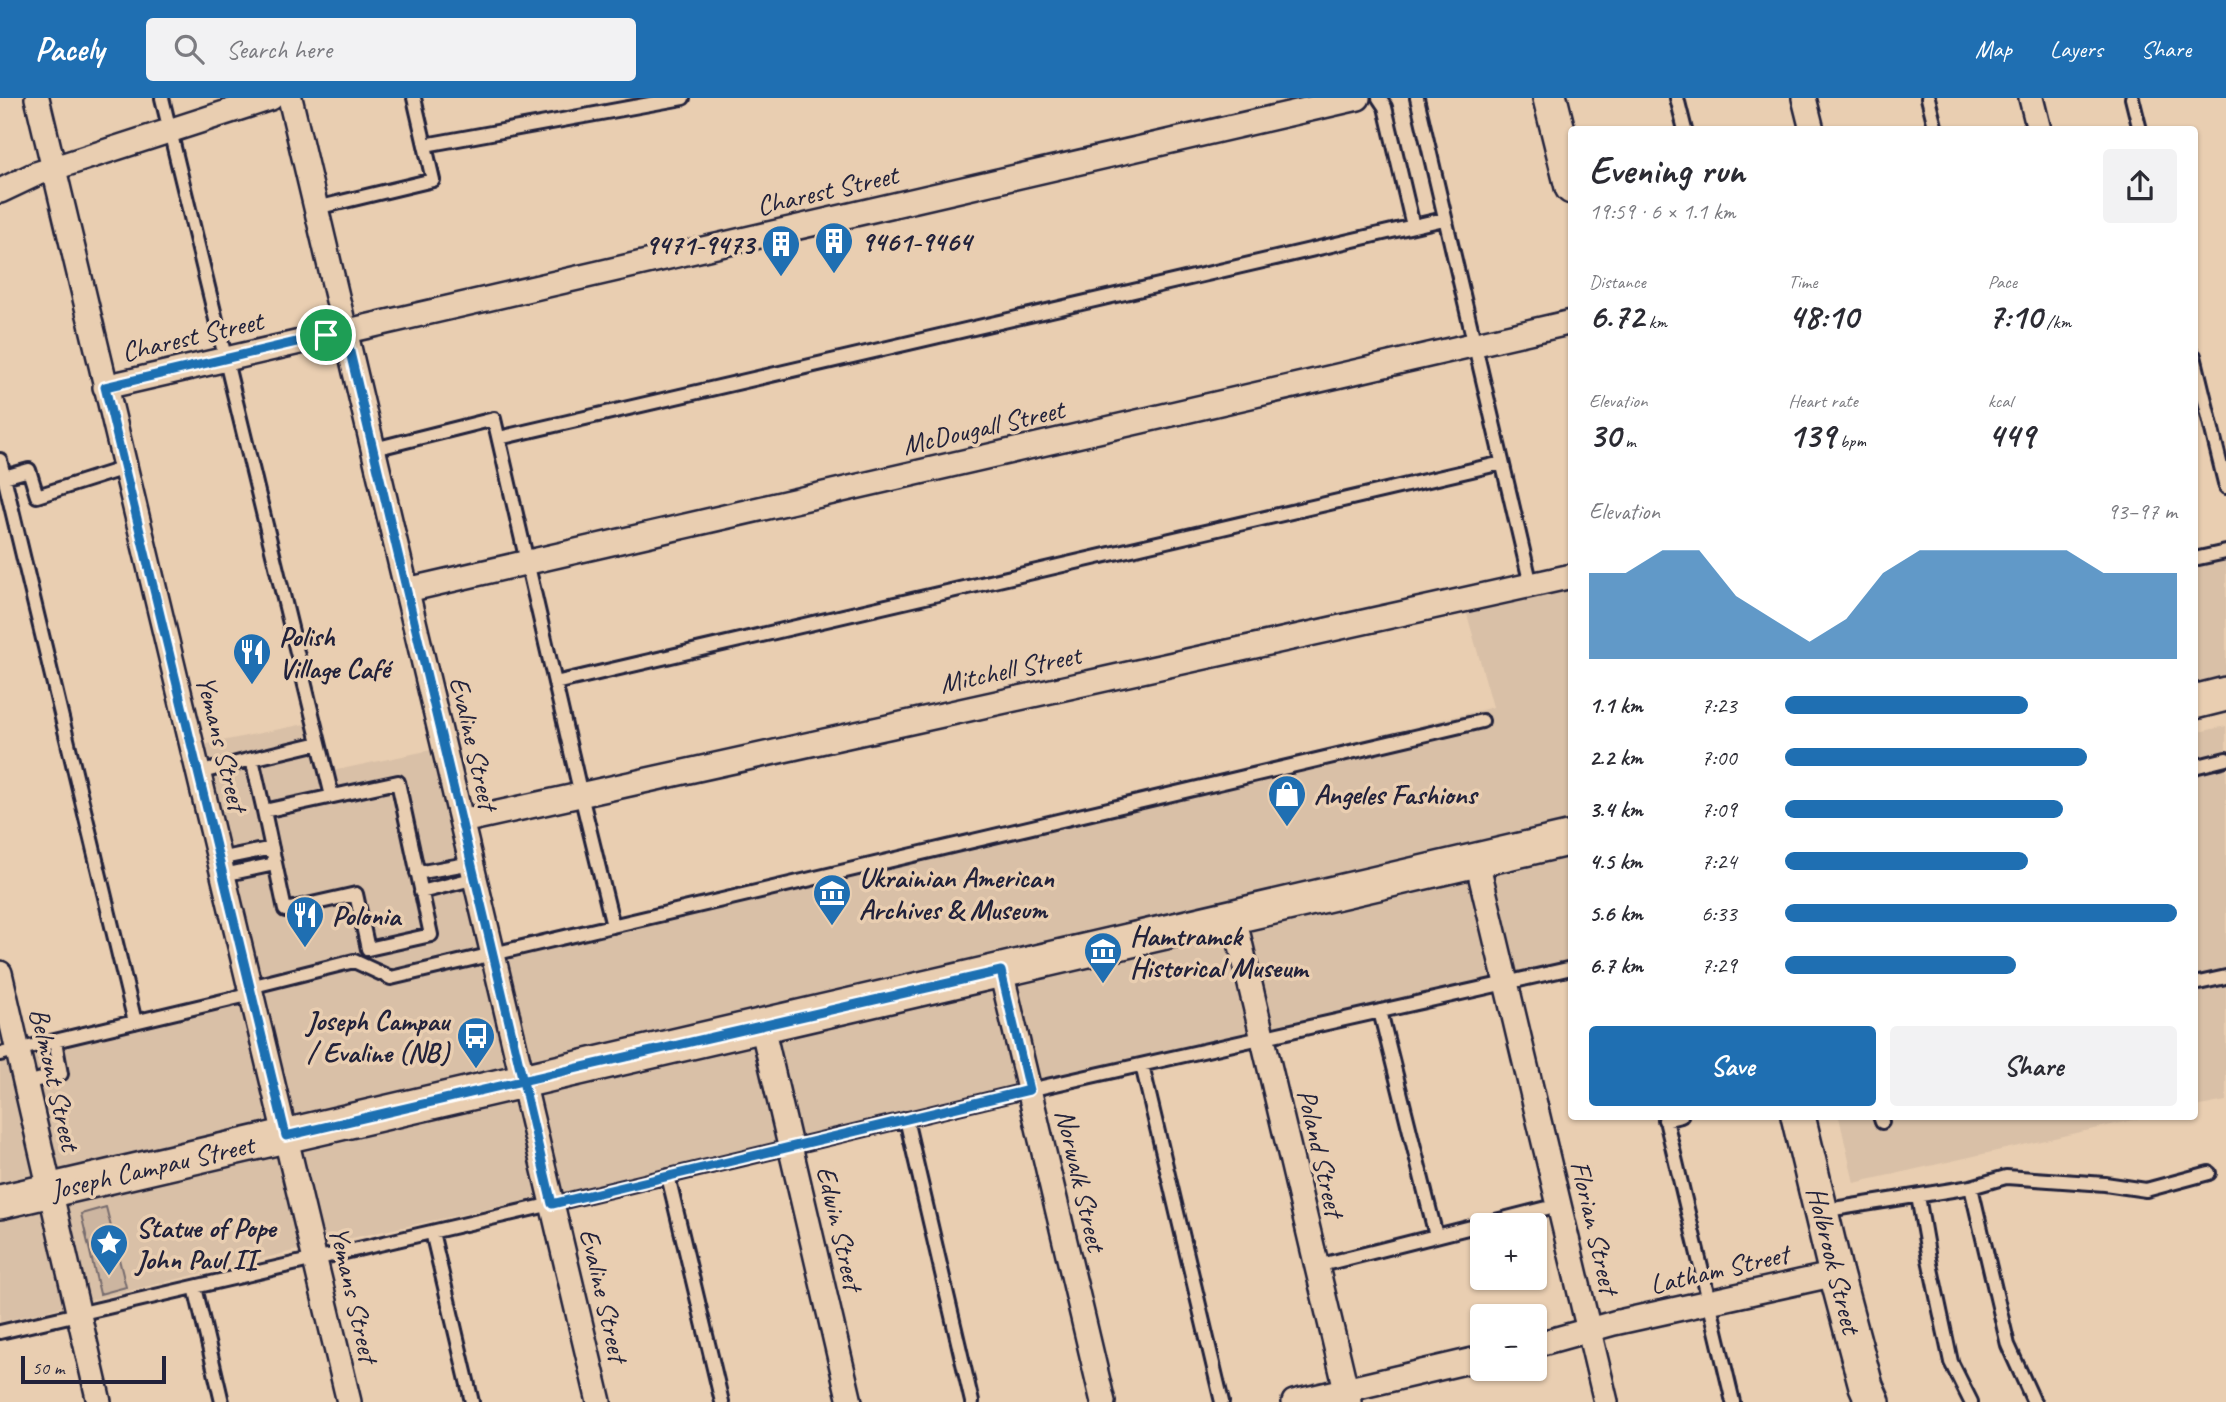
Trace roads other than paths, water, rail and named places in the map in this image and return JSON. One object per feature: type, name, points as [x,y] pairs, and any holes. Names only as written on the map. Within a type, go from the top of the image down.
[{"type":"street","name":"Yemans Street","points":[[37,98],[349,1402]]},
{"type":"street","points":[[0,191],[36,174],[271,98]]},
{"type":"street","name":"Evaline Street","points":[[290,98],[599,1402]]},
{"type":"street","name":"Charest Street","points":[[105,387],[1358,98]]},
{"type":"street","points":[[1550,98],[1568,171]]},
{"type":"street","points":[[1804,98],[1811,126]]},
{"type":"street","points":[[2031,98],[2038,126]]},
{"type":"street","name":"McDougall Street","points":[[407,590],[1568,323]]},
{"type":"street","name":"Mitchell Street","points":[[462,821],[1568,577]]},
{"type":"street","points":[[2198,701],[2226,694]]},
{"type":"street","name":"Joseph Campau Street","points":[[0,1202],[1568,839]]},
{"type":"street","name":"Florian Street","points":[[1477,861],[1606,1402]]},
{"type":"street","name":"Poland Street","points":[[1234,917],[1348,1396]]},
{"type":"street","name":"Norwalk Street","points":[[1001,971],[1103,1402]]},
{"type":"street","name":"Belmont Street","points":[[0,973],[9,1052],[26,1083],[99,1402]]},
{"type":"street","name":"Edwin Street","points":[[762,1026],[850,1402]]},
{"type":"street","name":"Holbrook Street","points":[[1799,1120],[1836,1274],[1866,1386],[1873,1402]]},
{"type":"street","name":"Latham Street","points":[[1547,1342],[1836,1274]]},
{"type":"street","points":[[1294,1402],[1348,1396],[1470,1360]]},
{"type":"lane","points":[[162,98],[332,796]]},
{"type":"lane","points":[[316,208],[433,180],[414,98]]},
{"type":"lane","points":[[425,145],[683,98]]},
{"type":"lane","points":[[1379,98],[1385,107],[1413,226]]},
{"type":"lane","points":[[1417,98],[1531,585]]},
{"type":"lane","points":[[1677,98],[1684,126]]},
{"type":"lane","points":[[1928,98],[1935,126]]},
{"type":"lane","points":[[2132,98],[2139,126]]},
{"type":"lane","points":[[499,438],[1444,219]]},
{"type":"lane","points":[[2198,372],[2226,487]]},
{"type":"lane","points":[[374,449],[494,419],[613,926]]},
{"type":"lane","points":[[0,460],[135,1022]]},
{"type":"lane","points":[[555,682],[1502,463]]},
{"type":"lane","points":[[4,477],[29,470],[37,496],[125,468]]},
{"type":"lane","points":[[2198,558],[2226,552]]},
{"type":"lane","points":[[354,961],[391,978],[1482,721]]},
{"type":"lane","points":[[198,773],[319,743]]},
{"type":"lane","points":[[252,759],[285,910],[356,894],[368,949]]},
{"type":"lane","points":[[2198,765],[2226,759]]},
{"type":"lane","points":[[9,1052],[135,1022],[251,990],[354,961],[368,949],[431,935],[398,782],[264,811]]},
{"type":"lane","points":[[221,867],[272,848]]},
{"type":"lane","points":[[221,867],[275,864]]},
{"type":"lane","points":[[417,873],[474,871]]},
{"type":"lane","points":[[421,891],[474,871]]},
{"type":"lane","points":[[0,1332],[1029,1090],[1568,969]]},
{"type":"lane","points":[[2198,983],[2226,977]]},
{"type":"lane","points":[[1380,1011],[1436,1236]]},
{"type":"lane","points":[[26,1083],[61,1074],[54,1041]]},
{"type":"lane","points":[[1142,1065],[1222,1402]]},
{"type":"lane","points":[[906,1119],[972,1402]]},
{"type":"lane","points":[[1665,1120],[1733,1402]]},
{"type":"lane","points":[[1821,1211],[1970,1187],[2006,1177],[2105,1184],[2146,1190],[2209,1173]]},
{"type":"lane","points":[[668,1176],[722,1402]]},
{"type":"lane","points":[[1970,1187],[2008,1345],[2034,1402]]},
{"type":"lane","points":[[1918,1196],[1951,1362],[1972,1402]]},
{"type":"lane","points":[[1317,1266],[1559,1205]]},
{"type":"lane","points":[[432,1232],[472,1402]]},
{"type":"lane","points":[[195,1287],[222,1402]]},
{"type":"place","name":"9461-9464","points":[[834,275]]},
{"type":"place","name":"9471-9473","points":[[781,278]]},
{"type":"place","name":"Polish Village Café","points":[[252,686]]},
{"type":"place","name":"Angeles Fashions","points":[[1287,828]]},
{"type":"place","name":"Ukrainian American Archives & Museum","points":[[832,927]]},
{"type":"place","name":"Polonia","points":[[305,949]]},
{"type":"place","name":"Hamtramck Historical Museum","points":[[1103,985]]},
{"type":"place","name":"Joseph Campau / Evaline (NB)","points":[[476,1070]]},
{"type":"place","name":"Statue of Pope John Paul II","points":[[109,1277]]}]
